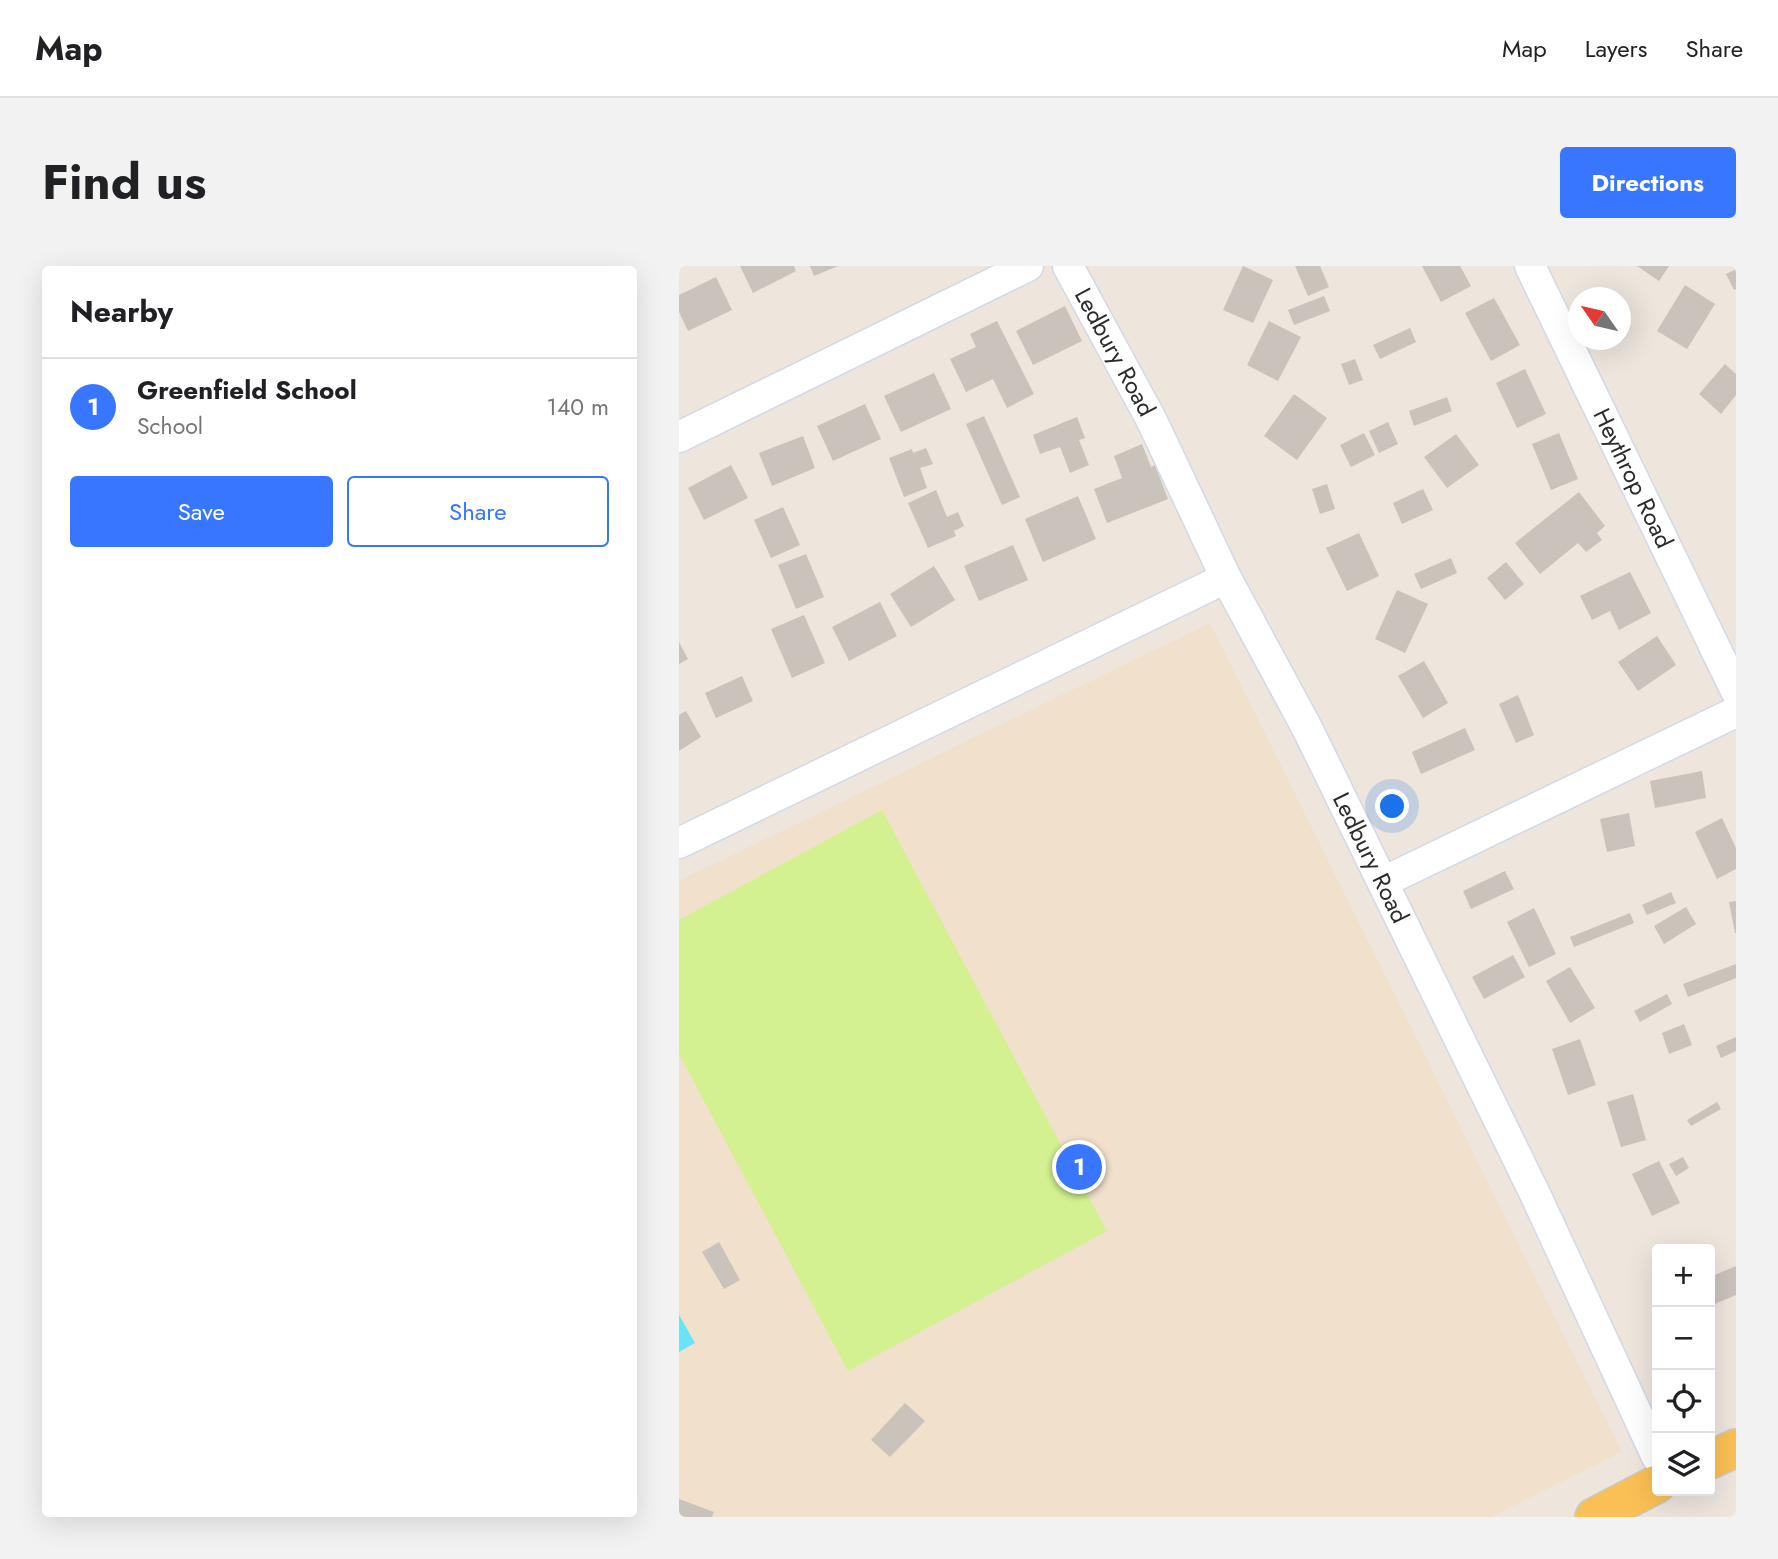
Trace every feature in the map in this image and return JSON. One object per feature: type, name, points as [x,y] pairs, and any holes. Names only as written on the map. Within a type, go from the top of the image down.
[{"type":"main road","points":[[1715,1458],[1736,1448]]},
{"type":"main road","points":[[1594,1517],[1652,1487]]},
{"type":"street","points":[[679,437],[1028,266]]},
{"type":"street","name":"Ledbury Road","points":[[1068,266],[1152,421],[1227,578],[1307,728],[1535,1194],[1652,1446]]},
{"type":"street","name":"Heythrop Road","points":[[1530,266],[1736,691]]},
{"type":"street","points":[[679,844],[1227,578]]},
{"type":"street","points":[[1383,882],[1736,712]]},
{"type":"shaded area","points":[[1210,623],[1622,1452],[1490,1517],[679,1517],[679,881]]},
{"type":"green space","points":[[882,810],[1107,1231],[848,1371],[679,1054],[679,920]]},
{"type":"water","points":[[679,1315],[695,1343],[679,1352]]},
{"type":"building","points":[[740,266],[794,266],[796,271],[753,293]]},
{"type":"building","points":[[810,266],[838,266],[814,276]]},
{"type":"building","points":[[1243,266],[1273,280],[1253,323],[1223,310]]},
{"type":"building","points":[[1295,266],[1320,266],[1329,287],[1308,296]]},
{"type":"building","points":[[1422,266],[1460,266],[1471,286],[1441,302]]},
{"type":"building","points":[[1637,266],[1669,266],[1659,281]]},
{"type":"building","points":[[1736,269],[1736,289],[1734,290],[1726,274]]},
{"type":"building","points":[[716,277],[732,310],[688,331],[679,312],[679,295]]},
{"type":"building","points":[[1685,285],[1715,304],[1687,349],[1657,331]]},
{"type":"building","points":[[1324,296],[1330,311],[1294,325],[1288,310]]},
{"type":"building","points":[[1494,298],[1520,345],[1491,361],[1465,313]]},
{"type":"building","points":[[1065,306],[1082,341],[1033,365],[1016,331]]},
{"type":"building","points":[[997,321],[1034,394],[1007,408],[993,379],[966,392],[950,359],[976,347],[970,334]]},
{"type":"building","points":[[1269,321],[1301,337],[1278,381],[1247,365]]},
{"type":"building","points":[[1410,328],[1416,342],[1380,359],[1373,345]]},
{"type":"building","points":[[1355,359],[1363,380],[1349,385],[1341,364]]},
{"type":"building","points":[[1725,364],[1736,374],[1736,395],[1721,414],[1699,394]]},
{"type":"building","points":[[1525,369],[1546,414],[1517,428],[1496,383]]},
{"type":"building","points":[[934,373],[951,409],[901,432],[884,396]]},
{"type":"building","points":[[1294,394],[1327,418],[1297,460],[1264,436]]},
{"type":"building","points":[[1447,397],[1452,411],[1414,426],[1409,411]]},
{"type":"building","points":[[865,404],[881,439],[833,461],[817,426]]},
{"type":"building","points":[[984,416],[1020,497],[1002,505],[966,424]]},
{"type":"building","points":[[1077,417],[1085,438],[1079,440],[1089,465],[1070,473],[1060,447],[1040,454],[1033,435]]},
{"type":"building","points":[[1388,422],[1398,444],[1379,453],[1369,431]]},
{"type":"building","points":[[1364,433],[1375,455],[1351,467],[1340,445]]},
{"type":"building","points":[[1559,433],[1578,479],[1551,490],[1532,444]]},
{"type":"building","points":[[1456,434],[1479,465],[1447,488],[1424,457]]},
{"type":"building","points":[[803,436],[815,468],[772,486],[759,453]]},
{"type":"building","points":[[1142,444],[1151,467],[1155,465],[1168,499],[1107,523],[1094,489],[1122,478],[1114,456]]},
{"type":"building","points":[[926,448],[933,464],[920,468],[927,488],[904,497],[889,458],[912,449],[913,453]]},
{"type":"building","points":[[731,465],[748,498],[704,520],[688,488]]},
{"type":"building","points":[[1327,484],[1335,509],[1320,514],[1312,489]]},
{"type":"building","points":[[1423,489],[1433,510],[1402,524],[1393,503]]},
{"type":"building","points":[[936,490],[947,517],[958,512],[964,526],[954,531],[956,536],[928,548],[908,503]]},
{"type":"building","points":[[1579,492],[1605,526],[1597,533],[1602,540],[1586,552],[1578,543],[1540,574],[1515,543]]},
{"type":"building","points":[[1078,496],[1096,539],[1043,562],[1025,519]]},
{"type":"building","points":[[783,507],[800,545],[771,558],[754,520]]},
{"type":"building","points":[[1359,533],[1379,576],[1347,591],[1326,548]]},
{"type":"building","points":[[1013,545],[1028,580],[979,601],[964,566]]},
{"type":"building","points":[[806,554],[824,597],[796,609],[778,565]]},
{"type":"building","points":[[1451,558],[1457,573],[1421,589],[1414,574]]},
{"type":"building","points":[[1506,562],[1524,584],[1505,600],[1487,578]]},
{"type":"building","points":[[934,566],[955,600],[911,627],[890,594]]},
{"type":"building","points":[[1630,572],[1651,613],[1619,630],[1610,611],[1592,620],[1580,596]]},
{"type":"building","points":[[1397,590],[1428,604],[1405,653],[1375,639]]},
{"type":"building","points":[[880,602],[897,636],[849,661],[832,627]]},
{"type":"building","points":[[804,615],[825,663],[792,678],[771,629]]},
{"type":"building","points":[[1657,636],[1676,665],[1638,691],[1618,662]]},
{"type":"building","points":[[679,642],[688,659],[679,664]]},
{"type":"building","points":[[1424,661],[1448,703],[1423,718],[1398,676]]},
{"type":"building","points":[[742,676],[753,701],[716,718],[705,693]]},
{"type":"building","points":[[1518,695],[1534,735],[1516,743],[1499,704]]},
{"type":"building","points":[[686,711],[701,737],[679,751],[679,715]]},
{"type":"building","points":[[1465,728],[1475,750],[1421,774],[1412,752]]},
{"type":"building","points":[[1702,771],[1706,798],[1655,808],[1650,781]]},
{"type":"building","points":[[1629,813],[1635,846],[1607,852],[1600,819]]},
{"type":"building","points":[[1722,818],[1736,848],[1736,869],[1717,879],[1695,832]]},
{"type":"building","points":[[1505,871],[1514,889],[1471,909],[1463,891]]},
{"type":"building","points":[[1671,892],[1676,903],[1647,915],[1642,905]]},
{"type":"building","points":[[1736,901],[1736,933],[1735,933],[1729,902]]},
{"type":"building","points":[[1686,907],[1696,924],[1664,944],[1654,926]]},
{"type":"building","points":[[1534,908],[1556,954],[1529,967],[1507,922]]},
{"type":"building","points":[[1630,913],[1634,923],[1574,947],[1570,937]]},
{"type":"building","points":[[1513,955],[1525,977],[1484,999],[1472,977]]},
{"type":"building","points":[[1736,964],[1736,978],[1688,997],[1683,984]]},
{"type":"building","points":[[1570,967],[1595,1008],[1570,1023],[1546,981]]},
{"type":"building","points":[[1667,994],[1672,1004],[1640,1022],[1634,1011]]},
{"type":"building","points":[[1684,1024],[1692,1045],[1669,1054],[1662,1033]]},
{"type":"building","points":[[1736,1037],[1736,1051],[1721,1058],[1716,1046]]},
{"type":"building","points":[[1580,1039],[1596,1085],[1568,1095],[1552,1049]]},
{"type":"building","points":[[1633,1094],[1646,1140],[1621,1147],[1607,1102]]},
{"type":"building","points":[[1717,1102],[1721,1109],[1691,1126],[1687,1120]]},
{"type":"building","points":[[1683,1157],[1689,1168],[1676,1176],[1669,1164]]},
{"type":"building","points":[[1659,1161],[1680,1203],[1652,1216],[1632,1174]]},
{"type":"building","points":[[719,1242],[740,1280],[724,1289],[702,1252]]},
{"type":"building","points":[[1736,1266],[1736,1295],[1715,1304],[1715,1275]]},
{"type":"building","points":[[905,1403],[925,1421],[890,1457],[871,1440]]},
{"type":"building","points":[[679,1499],[714,1512],[712,1517],[679,1517]]},
{"type":"place","name":"Greenfield School","points":[[1079,1167]]}]
